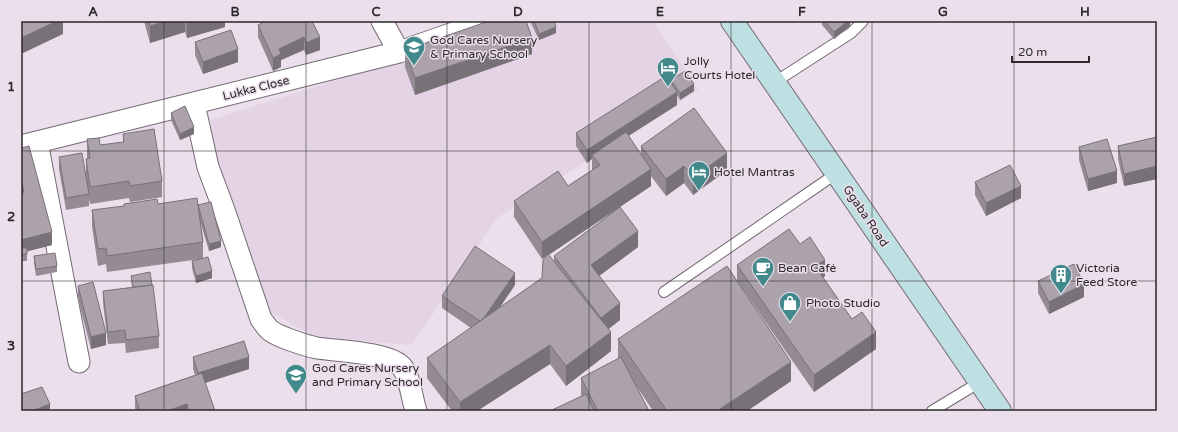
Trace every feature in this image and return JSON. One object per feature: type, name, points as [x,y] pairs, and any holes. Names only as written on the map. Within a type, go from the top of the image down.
[{"type":"main road","name":"Ggaba Road","points":[[732,21],[1000,411]]},
{"type":"street","points":[[382,21],[399,52]]},
{"type":"street","name":"Lukka Close","points":[[29,144],[399,52],[488,21]]},
{"type":"street","points":[[194,104],[208,167],[261,320],[271,331],[315,347],[362,353],[391,360],[402,366],[406,374],[416,411]]},
{"type":"street","points":[[29,144],[79,362]]},
{"type":"lane","points":[[775,82],[852,33],[863,21]]},
{"type":"lane","points":[[664,292],[837,173]]},
{"type":"lane","points":[[932,411],[980,382]]},
{"type":"shaded area","points":[[523,21],[653,21],[698,90],[497,218],[412,345],[316,338],[257,304],[204,166],[211,120]]},
{"type":"building","points":[[21,21],[57,21],[21,38]]},
{"type":"building","points":[[149,21],[167,21],[150,26]]},
{"type":"building","points":[[266,21],[312,21],[320,37],[306,43],[304,37],[279,49],[281,54],[273,58],[258,25]]},
{"type":"building","points":[[489,21],[526,21],[532,38],[415,78],[405,50]]},
{"type":"building","points":[[534,21],[554,21],[556,27],[539,34]]},
{"type":"building","points":[[824,21],[848,21],[834,32]]},
{"type":"building","points":[[231,30],[238,49],[203,62],[195,42]]},
{"type":"building","points":[[685,71],[694,84],[680,93],[671,80]]},
{"type":"building","points":[[666,76],[677,92],[587,150],[576,133]]},
{"type":"building","points":[[185,106],[194,127],[180,134],[171,113]]},
{"type":"building","points":[[694,108],[727,153],[693,178],[684,166],[666,179],[641,146]]},
{"type":"building","points":[[154,129],[162,181],[130,186],[129,181],[90,187],[86,159],[90,158],[87,139],[99,138],[100,145],[124,142],[123,134]]},
{"type":"building","points":[[626,132],[651,169],[542,242],[514,201],[558,171],[568,186],[600,165],[592,155]]},
{"type":"building","points":[[1157,137],[1157,166],[1124,174],[1118,146]]},
{"type":"building","points":[[1107,139],[1117,171],[1088,179],[1079,147]]},
{"type":"building","points":[[29,146],[52,232],[21,240],[21,193],[24,192],[21,179],[21,148]]},
{"type":"building","points":[[82,153],[89,194],[66,198],[59,157]]},
{"type":"building","points":[[1010,165],[1021,186],[986,203],[975,182]]},
{"type":"building","points":[[197,198],[203,242],[107,256],[106,248],[98,249],[92,210],[124,206],[124,204],[157,199],[158,204]]},
{"type":"building","points":[[211,202],[221,241],[209,244],[198,205]]},
{"type":"building","points":[[620,207],[638,231],[591,265],[620,303],[601,318],[554,256]]},
{"type":"building","points":[[789,229],[800,244],[810,237],[825,260],[815,266],[852,319],[862,312],[876,332],[814,375],[737,265]]},
{"type":"building","points":[[475,246],[515,273],[484,318],[480,321],[442,296]]},
{"type":"building","points":[[21,248],[27,248],[27,254],[21,254]]},
{"type":"building","points":[[55,253],[57,266],[36,269],[34,256]]},
{"type":"building","points":[[548,254],[611,332],[566,366],[550,345],[460,402],[427,358],[542,278],[543,260]]},
{"type":"building","points":[[208,257],[212,271],[196,276],[192,261]]},
{"type":"building","points":[[1074,264],[1084,284],[1049,302],[1038,281]]},
{"type":"building","points":[[727,266],[791,362],[717,411],[667,411],[618,339]]},
{"type":"building","points":[[150,272],[152,285],[133,287],[131,276]]},
{"type":"building","points":[[93,282],[106,333],[91,337],[78,286]]},
{"type":"building","points":[[153,285],[159,336],[126,340],[125,330],[108,332],[103,291]]},
{"type":"building","points":[[244,341],[249,357],[198,373],[193,357]]},
{"type":"building","points":[[621,357],[649,411],[598,411],[581,378]]},
{"type":"building","points":[[202,373],[215,411],[189,411],[187,404],[167,411],[140,411],[135,396]]},
{"type":"building","points":[[42,387],[50,404],[32,411],[21,411],[21,394]]},
{"type":"building","points":[[586,394],[594,411],[550,411]]},
{"type":"place","name":"God Cares Nursery & Primary School","points":[[414,66]]},
{"type":"place","name":"Jolly Courts Hotel","points":[[668,88]]},
{"type":"place","name":"Hotel Mantras","points":[[699,192]]},
{"type":"place","name":"Bean Café","points":[[763,288]]},
{"type":"place","name":"Victoria Feed Store","points":[[1061,294]]},
{"type":"place","name":"Photo Studio","points":[[790,322]]},
{"type":"place","name":"God Cares Nursery and Primary School","points":[[296,394]]}]
